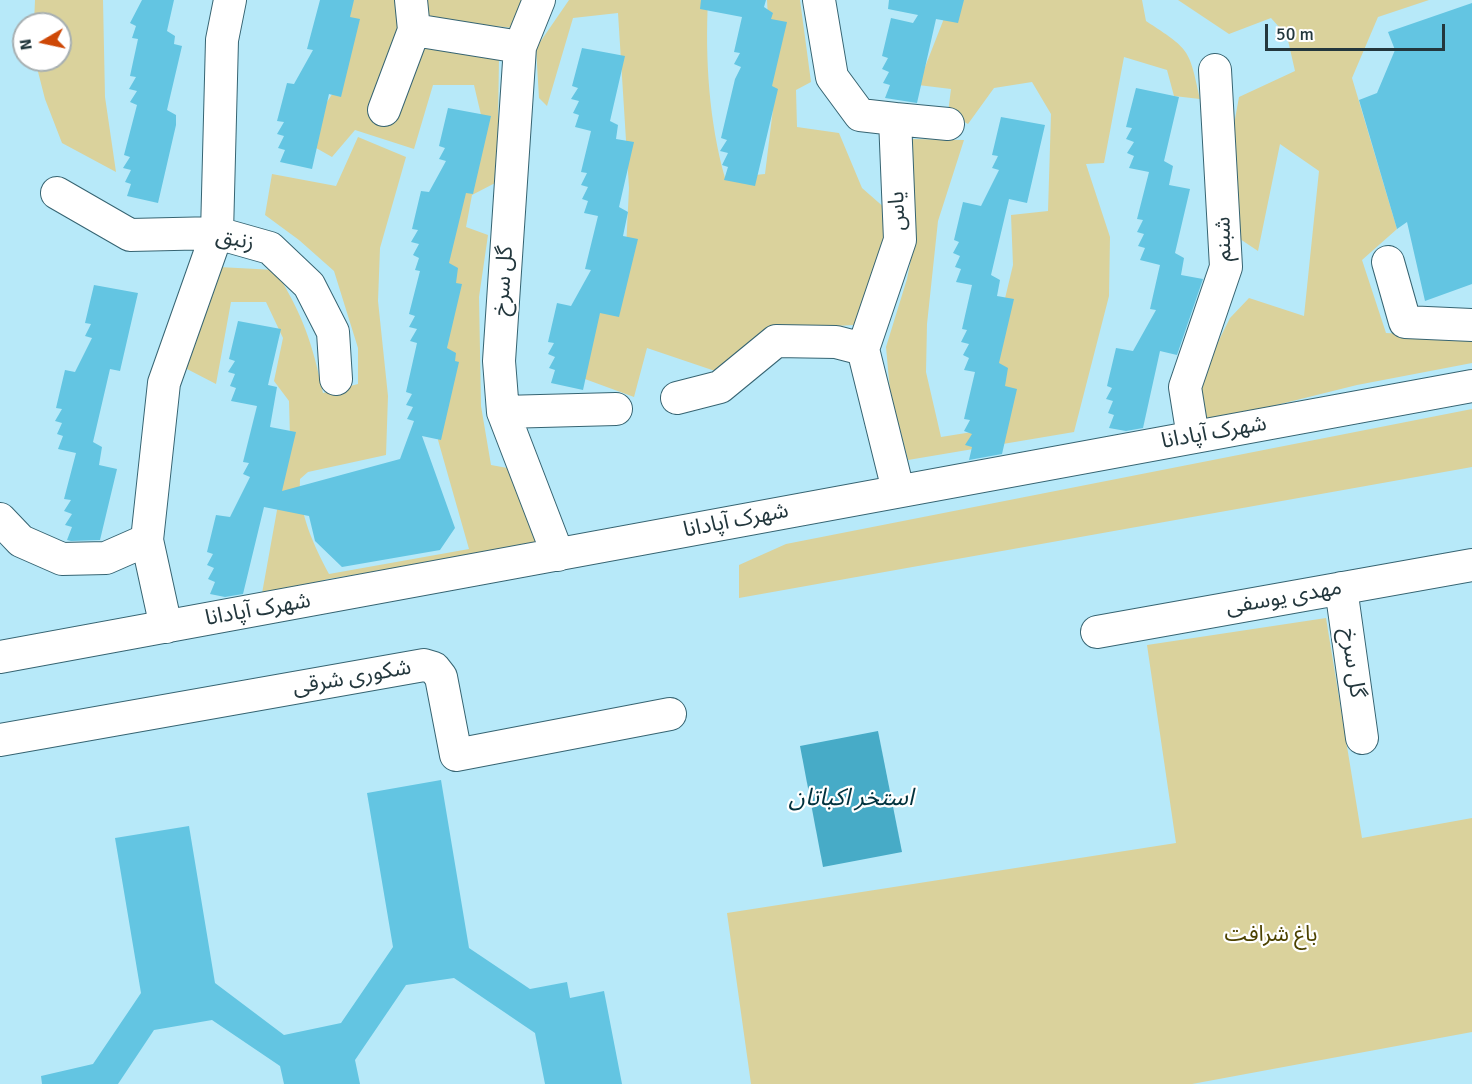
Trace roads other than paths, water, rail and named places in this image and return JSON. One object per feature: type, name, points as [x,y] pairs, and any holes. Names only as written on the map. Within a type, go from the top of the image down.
[{"type":"street","points":[[166,627],[147,540],[164,383],[217,233],[222,40],[230,0]]},
{"type":"street","name":"گل سرخ","points":[[539,0],[520,47],[499,361],[503,412],[558,555]]},
{"type":"street","points":[[819,0],[832,77],[860,116],[948,124]]},
{"type":"street","points":[[384,110],[413,15],[520,47]]},
{"type":"street","name":"شبنم","points":[[1193,437],[1185,387],[1226,267],[1215,70]]},
{"type":"street","name":"یاس","points":[[863,349],[900,240],[895,118]]},
{"type":"street","name":"زنبق","points":[[57,193],[130,235],[217,233],[270,248],[309,285],[333,332],[336,379]]},
{"type":"street","points":[[1388,262],[1405,322],[1472,325]]},
{"type":"street","points":[[677,398],[720,387],[776,341],[836,342],[863,349],[898,490]]},
{"type":"street","name":"شهرک آپادانا","points":[[0,657],[1472,386]]},
{"type":"street","points":[[503,412],[616,409]]},
{"type":"street","points":[[0,519],[21,541],[62,559],[106,558],[147,540]]},
{"type":"street","name":"مهدی یوسفی","points":[[1097,632],[1472,565]]},
{"type":"street","name":"گل سرخ","points":[[1341,588],[1362,738]]},
{"type":"street","name":"شکوری شرقی","points":[[0,740],[424,665],[434,668],[441,677],[456,755],[670,714]]},
{"type":"water","name":"استخر اکباتان","points":[[878,731],[902,852],[823,867],[800,746]]},
{"type":"park label","name":"باغ شرافت","points":[[1271,935]]}]
